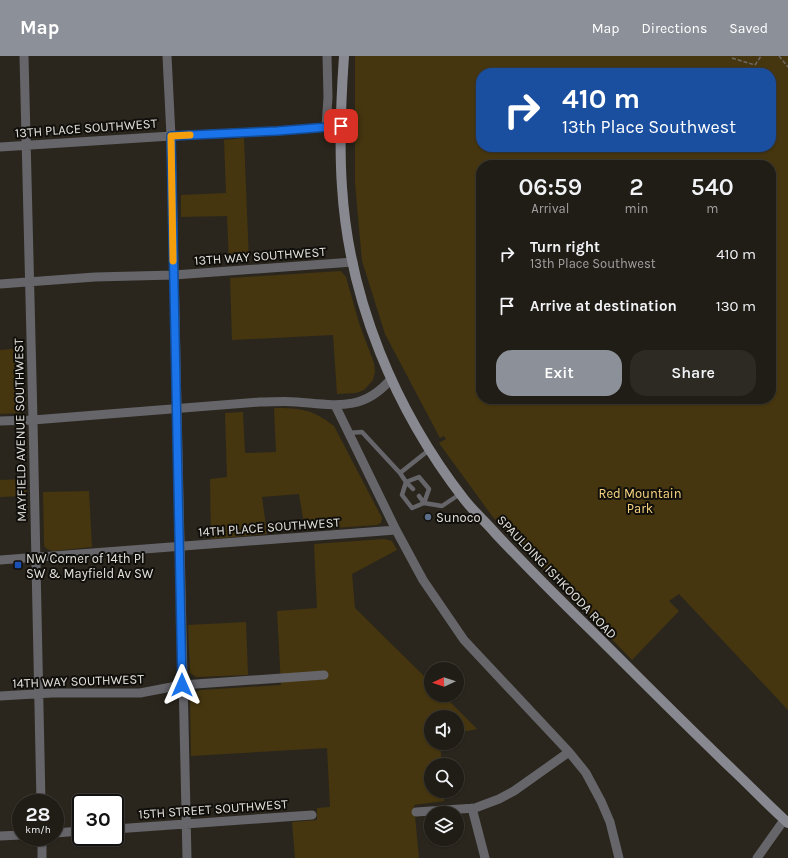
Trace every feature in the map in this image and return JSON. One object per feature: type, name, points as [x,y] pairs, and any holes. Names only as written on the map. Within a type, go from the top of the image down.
[{"type":"street","name":"MAYFIELD AVENUE SOUTHWEST","points":[[24,56],[34,420],[41,794]]},
{"type":"street","points":[[167,56],[171,136],[187,858]]},
{"type":"street","points":[[326,127],[328,97],[327,56]]},
{"type":"street","name":"SPAULDING ISHKOODA ROAD","points":[[344,56],[341,126],[342,185],[347,233],[353,262],[367,318],[391,379],[402,403],[429,450],[460,494],[516,556],[685,724],[786,821]]},
{"type":"street","name":"13TH PLACE SOUTHWEST","points":[[0,147],[341,126]]},
{"type":"street","name":"13TH WAY SOUTHWEST","points":[[0,284],[30,283],[95,277],[174,275],[353,262]]},
{"type":"street","points":[[0,421],[34,420],[286,401],[335,405],[353,403],[374,396],[391,379]]},
{"type":"street","points":[[335,405],[396,530],[423,580],[464,640],[569,752],[586,773],[601,800],[610,822],[619,858]]},
{"type":"street","name":"14TH PLACE SOUTHWEST","points":[[0,560],[396,530]]},
{"type":"street","name":"14TH WAY SOUTHWEST","points":[[0,696],[140,693],[182,685],[324,675]]},
{"type":"street","points":[[416,812],[472,808],[499,799],[514,791],[569,752]]},
{"type":"street","points":[[472,808],[485,858]]},
{"type":"street","name":"15TH STREET SOUTHWEST","points":[[124,828],[312,815]]},
{"type":"street","points":[[757,858],[786,821]]},
{"type":"street","points":[[0,836],[12,835]]},
{"type":"street","points":[[42,846],[42,858]]},
{"type":"lane","points":[[348,432],[362,432],[413,489]]},
{"type":"lane","points":[[400,473],[429,450]]},
{"type":"lane","points":[[406,482],[419,477],[429,489],[424,503]]},
{"type":"lane","points":[[406,482],[402,496],[412,508],[424,503],[442,506],[460,494]]},
{"type":"lane","points":[[419,496],[424,503]]},
{"type":"path","points":[[732,58],[755,65],[761,56]]},
{"type":"path","points":[[779,56],[788,68]]},
{"type":"green space","name":"Red Mountain Park","points":[[355,56],[788,56],[788,710],[679,594],[669,601],[679,611],[632,660],[492,516],[439,443],[446,439],[444,436],[440,438],[385,334],[362,261],[355,183]]},
{"type":"green space","points":[[244,138],[249,261],[229,263],[227,216],[181,217],[181,195],[226,193],[224,140]]},
{"type":"green space","points":[[341,271],[346,277],[359,323],[374,363],[375,372],[373,380],[364,390],[356,393],[337,394],[333,335],[232,340],[230,278]]},
{"type":"green space","points":[[23,348],[24,411],[20,413],[0,414],[0,350]]},
{"type":"green space","points":[[274,408],[291,408],[306,411],[319,416],[334,426],[382,518],[381,523],[377,525],[305,530],[299,494],[262,497],[267,534],[211,539],[210,479],[227,477],[225,413],[243,412],[245,453],[276,452]]},
{"type":"green space","points":[[27,479],[26,496],[0,497],[0,480]]},
{"type":"green space","points":[[89,491],[92,547],[53,551],[47,549],[44,546],[43,492]]},
{"type":"green space","points":[[384,539],[392,541],[397,550],[352,574],[355,608],[424,676],[424,702],[450,702],[458,710],[424,710],[424,750],[441,750],[441,758],[424,758],[424,798],[444,798],[444,801],[414,805],[419,858],[295,858],[292,822],[317,820],[317,808],[330,807],[327,748],[191,756],[190,697],[193,693],[201,690],[281,685],[277,611],[317,608],[314,544]]},
{"type":"green space","points":[[246,622],[248,675],[196,677],[190,673],[188,625]]},
{"type":"green space","points":[[464,716],[477,729],[464,732]]},
{"type":"slow traffic","points":[[173,261],[171,136],[190,135]]},
{"type":"place","name":"Sunoco","points":[[428,517]]},
{"type":"place","name":"NW Corner of 14th Pl SW & Mayfield Av SW","points":[[18,565]]},
{"type":"route","points":[[182,685],[183,672],[179,563],[171,136],[277,131],[341,126]]}]
